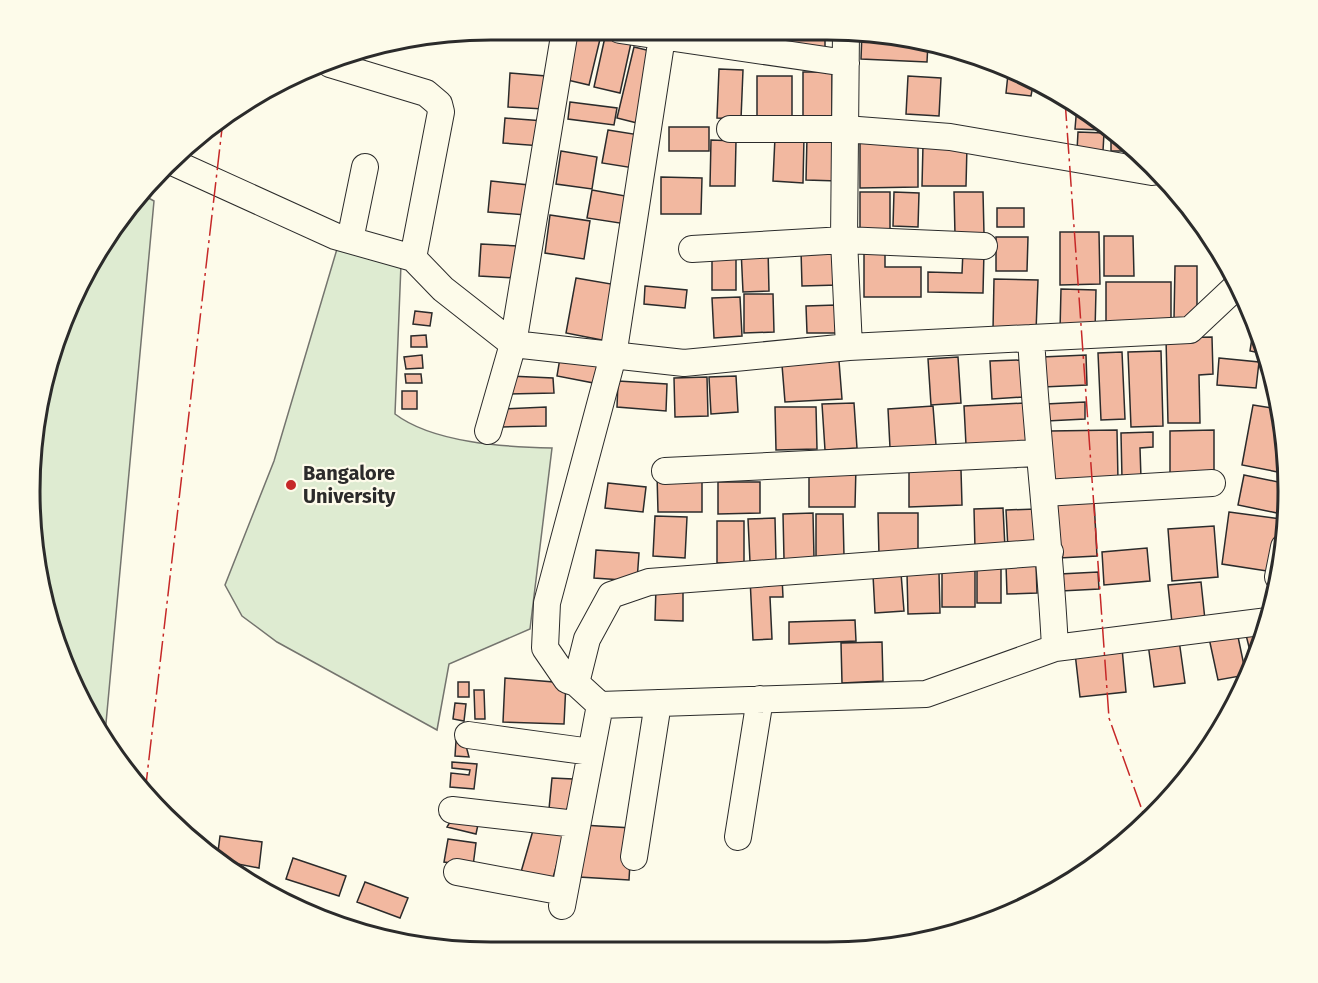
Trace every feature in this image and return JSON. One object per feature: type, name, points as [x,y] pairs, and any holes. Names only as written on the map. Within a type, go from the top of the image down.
[{"type":"street","points":[[488,431],[513,344],[563,40]]},
{"type":"street","points":[[662,40],[613,356],[547,603],[545,648],[567,680],[576,683],[600,705],[926,694],[1055,648],[1258,622]]},
{"type":"street","points":[[683,40],[846,63]]},
{"type":"street","points":[[846,41],[843,240],[849,347]]},
{"type":"street","points":[[340,67],[426,93],[439,104],[441,112],[413,258]]},
{"type":"street","points":[[730,129],[845,129],[950,137],[1142,170]]},
{"type":"street","points":[[180,166],[335,236],[413,258],[443,289],[513,344],[613,356],[684,363],[849,347],[1190,330],[1231,292]]},
{"type":"street","points":[[350,240],[365,167]]},
{"type":"street","points":[[692,249],[843,240],[984,246]]},
{"type":"street","points":[[1031,338],[1038,453],[1050,552],[1055,648]]},
{"type":"street","points":[[665,471],[1038,453]]},
{"type":"street","points":[[1044,493],[1212,483]]},
{"type":"street","points":[[576,683],[587,639],[611,595],[649,582],[1050,552]]},
{"type":"street","points":[[738,837],[760,699]]},
{"type":"street","points":[[634,857],[658,703]]},
{"type":"street","points":[[457,872],[563,899],[600,705]]},
{"type":"street","points":[[468,735],[591,752]]},
{"type":"street","points":[[452,810],[576,824]]},
{"type":"green space","points":[[149,198],[154,201],[106,725],[75,664],[56,608],[44,550],[41,521],[41,462],[49,404],[64,347],[75,319],[101,266],[117,241]]},
{"type":"green space","points":[[337,249],[401,264],[395,414],[429,431],[470,442],[552,448],[530,629],[449,664],[437,730],[277,642],[242,616],[225,585],[274,461]]},
{"type":"building","points":[[572,40],[600,40],[589,85],[563,79]]},
{"type":"building","points":[[604,40],[631,43],[620,93],[594,87]]},
{"type":"building","points":[[751,40],[766,40],[765,44]]},
{"type":"building","points":[[775,40],[825,40],[825,49],[775,47]]},
{"type":"building","points":[[862,42],[928,52],[927,62],[861,59]]},
{"type":"building","points":[[634,47],[659,53],[641,124],[617,118]]},
{"type":"building","points":[[719,69],[743,70],[741,119],[717,118]]},
{"type":"building","points":[[803,72],[832,72],[832,116],[803,116]]},
{"type":"building","points":[[510,73],[546,76],[544,109],[508,107]]},
{"type":"building","points":[[757,76],[792,76],[792,118],[757,118]]},
{"type":"building","points":[[908,76],[941,78],[939,116],[906,114]]},
{"type":"building","points":[[1007,79],[1032,90],[1031,96],[1006,93]]},
{"type":"building","points":[[570,102],[617,108],[614,125],[568,119]]},
{"type":"building","points":[[1076,116],[1095,130],[1075,129]]},
{"type":"building","points":[[505,118],[544,121],[542,146],[503,143]]},
{"type":"building","points":[[669,127],[709,127],[709,151],[669,151]]},
{"type":"building","points":[[608,130],[646,136],[640,169],[602,163]]},
{"type":"building","points":[[1078,132],[1099,133],[1104,136],[1103,151],[1077,151]]},
{"type":"building","points":[[775,137],[804,137],[803,183],[773,181]]},
{"type":"building","points":[[807,137],[839,138],[838,181],[806,180]]},
{"type":"building","points":[[711,140],[736,141],[735,186],[710,186]]},
{"type":"building","points":[[860,142],[918,142],[918,187],[860,188]]},
{"type":"building","points":[[1111,142],[1123,151],[1111,151]]},
{"type":"building","points":[[923,145],[967,146],[966,186],[922,186]]},
{"type":"building","points":[[561,151],[597,157],[592,189],[556,184]]},
{"type":"building","points":[[661,177],[702,178],[701,214],[661,214]]},
{"type":"building","points":[[491,181],[529,185],[526,215],[488,212]]},
{"type":"building","points":[[592,190],[631,197],[626,224],[587,218]]},
{"type":"building","points":[[860,192],[890,192],[890,231],[860,230]]},
{"type":"building","points":[[894,192],[919,193],[918,227],[893,226]]},
{"type":"building","points":[[954,192],[983,192],[984,234],[955,235]]},
{"type":"building","points":[[997,208],[1024,208],[1024,227],[997,227]]},
{"type":"building","points":[[550,215],[590,221],[584,259],[545,253]]},
{"type":"building","points":[[1060,232],[1099,232],[1100,284],[1060,285]]},
{"type":"building","points":[[1104,236],[1133,236],[1134,276],[1104,276]]},
{"type":"building","points":[[996,237],[1028,237],[1027,271],[996,271]]},
{"type":"building","points":[[481,244],[518,246],[516,278],[479,276]]},
{"type":"building","points":[[768,248],[769,291],[743,292],[741,249]]},
{"type":"building","points":[[836,249],[838,285],[802,286],[801,250]]},
{"type":"building","points":[[963,251],[984,251],[983,293],[928,292],[928,272],[962,273]]},
{"type":"building","points":[[864,252],[885,252],[885,267],[921,267],[921,297],[864,297]]},
{"type":"building","points":[[712,253],[736,253],[736,290],[712,290]]},
{"type":"building","points":[[1175,266],[1197,266],[1197,319],[1174,319]]},
{"type":"building","points":[[576,278],[617,285],[607,341],[566,333]]},
{"type":"building","points":[[994,279],[1038,280],[1036,331],[993,330]]},
{"type":"building","points":[[1106,282],[1171,282],[1171,328],[1106,328]]},
{"type":"building","points":[[645,286],[687,290],[685,308],[644,304]]},
{"type":"building","points":[[1061,289],[1096,290],[1095,332],[1060,331]]},
{"type":"building","points":[[744,294],[773,294],[774,332],[744,333]]},
{"type":"building","points":[[740,297],[742,336],[714,338],[712,298]]},
{"type":"building","points":[[836,305],[837,333],[807,333],[806,306]]},
{"type":"building","points":[[415,311],[432,313],[430,326],[413,324]]},
{"type":"building","points":[[426,335],[427,347],[411,347],[411,336]]},
{"type":"building","points":[[1212,337],[1213,374],[1199,375],[1200,423],[1168,423],[1166,338]]},
{"type":"building","points":[[1252,341],[1255,352],[1250,351]]},
{"type":"building","points":[[1161,351],[1163,426],[1131,427],[1128,352]]},
{"type":"building","points":[[561,352],[604,359],[599,384],[557,376]]},
{"type":"building","points":[[1122,352],[1125,419],[1101,420],[1098,353]]},
{"type":"building","points":[[422,355],[423,368],[406,369],[404,357]]},
{"type":"building","points":[[1086,355],[1087,385],[1043,387],[1042,357]]},
{"type":"building","points":[[958,357],[961,403],[931,405],[928,359]]},
{"type":"building","points":[[1219,358],[1258,362],[1256,388],[1217,385]]},
{"type":"building","points":[[1021,360],[1023,397],[992,399],[990,361]]},
{"type":"building","points":[[839,361],[842,399],[785,402],[782,365]]},
{"type":"building","points":[[405,374],[421,374],[422,383],[406,383]]},
{"type":"building","points":[[509,376],[553,378],[554,393],[508,394]]},
{"type":"building","points":[[736,376],[738,412],[711,414],[709,377]]},
{"type":"building","points":[[707,377],[708,416],[675,417],[674,378]]},
{"type":"building","points":[[618,381],[667,384],[666,411],[617,407]]},
{"type":"building","points":[[402,391],[417,391],[417,409],[402,409]]},
{"type":"building","points":[[1085,402],[1085,419],[1047,421],[1046,404]]},
{"type":"building","points":[[854,403],[857,448],[825,450],[822,404]]},
{"type":"building","points":[[1024,403],[1026,442],[966,445],[964,406]]},
{"type":"building","points":[[1253,405],[1270,408],[1277,472],[1242,465]]},
{"type":"building","points":[[933,406],[936,445],[890,448],[888,409]]},
{"type":"building","points":[[546,407],[546,426],[502,427],[501,409]]},
{"type":"building","points":[[775,407],[816,407],[817,449],[776,450]]},
{"type":"building","points":[[1117,430],[1118,481],[1051,482],[1050,431]]},
{"type":"building","points":[[1214,430],[1214,475],[1170,476],[1170,431]]},
{"type":"building","points":[[1153,432],[1153,447],[1140,448],[1141,478],[1122,479],[1121,433]]},
{"type":"building","points":[[809,466],[856,466],[855,507],[809,507]]},
{"type":"building","points":[[961,470],[962,505],[909,507],[909,471]]},
{"type":"building","points":[[657,474],[702,474],[702,512],[658,512]]},
{"type":"building","points":[[1244,475],[1278,482],[1277,513],[1238,505]]},
{"type":"building","points":[[718,482],[760,482],[760,513],[718,514]]},
{"type":"building","points":[[608,483],[646,487],[643,512],[605,508]]},
{"type":"building","points":[[1094,500],[1097,556],[1059,558],[1056,502]]},
{"type":"building","points":[[1003,508],[1005,548],[975,549],[974,509]]},
{"type":"building","points":[[1036,509],[1038,548],[1008,550],[1006,510]]},
{"type":"building","points":[[1229,512],[1277,518],[1270,571],[1222,564]]},
{"type":"building","points":[[813,513],[814,558],[784,559],[783,514]]},
{"type":"building","points":[[878,513],[918,513],[918,555],[879,556]]},
{"type":"building","points":[[816,514],[843,514],[844,556],[816,557]]},
{"type":"building","points":[[655,516],[687,517],[685,558],[653,556]]},
{"type":"building","points":[[775,518],[776,561],[750,562],[748,519]]},
{"type":"building","points":[[717,521],[744,521],[744,563],[717,563]]},
{"type":"building","points":[[1214,526],[1218,577],[1172,581],[1168,529]]},
{"type":"building","points":[[1147,548],[1150,581],[1104,585],[1102,552]]},
{"type":"building","points":[[596,550],[639,553],[637,581],[594,578]]},
{"type":"building","points":[[1036,564],[1037,593],[1007,594],[1006,565]]},
{"type":"building","points":[[977,566],[1001,566],[1001,603],[977,603]]},
{"type":"building","points":[[942,569],[975,569],[975,607],[942,607]]},
{"type":"building","points":[[1098,572],[1099,589],[1061,591],[1060,574]]},
{"type":"building","points":[[901,573],[904,611],[875,613],[873,575]]},
{"type":"building","points":[[907,573],[939,573],[940,613],[908,614]]},
{"type":"building","points":[[782,577],[783,597],[770,597],[772,639],[753,640],[750,578]]},
{"type":"building","points":[[1201,582],[1205,620],[1172,623],[1168,585]]},
{"type":"building","points":[[656,587],[683,588],[683,621],[655,620]]},
{"type":"building","points":[[855,620],[856,641],[789,644],[789,622]]},
{"type":"building","points":[[1256,628],[1249,648],[1245,631]]},
{"type":"building","points":[[1237,632],[1243,663],[1237,677],[1218,680],[1209,638]]},
{"type":"building","points":[[1179,640],[1185,683],[1154,687],[1148,644]]},
{"type":"building","points":[[882,642],[883,681],[842,683],[841,643]]},
{"type":"building","points":[[1122,648],[1126,692],[1080,697],[1075,653]]},
{"type":"building","points":[[505,678],[566,683],[564,724],[503,722]]},
{"type":"building","points":[[458,682],[469,682],[469,697],[458,697]]},
{"type":"building","points":[[474,690],[484,690],[485,719],[475,719]]},
{"type":"building","points":[[455,703],[466,704],[464,721],[453,719]]},
{"type":"building","points":[[456,741],[465,742],[469,757],[455,756]]},
{"type":"building","points":[[452,762],[477,764],[474,789],[450,787],[451,773],[469,775],[470,770],[452,768]]},
{"type":"building","points":[[552,778],[573,779],[570,810],[549,809]]},
{"type":"building","points":[[454,815],[479,820],[476,834],[447,827]]},
{"type":"building","points":[[582,825],[632,828],[629,880],[579,877]]},
{"type":"building","points":[[534,827],[565,836],[552,881],[521,872]]},
{"type":"building","points":[[220,836],[262,842],[259,868],[238,864],[218,850]]},
{"type":"building","points":[[448,839],[476,843],[473,866],[444,862]]},
{"type":"building","points":[[293,858],[346,876],[339,896],[286,879]]},
{"type":"building","points":[[365,882],[408,898],[400,918],[357,902]]},
{"type":"power","points":[[1066,110],[1109,718],[1143,812]]},
{"type":"power","points":[[146,782],[222,131]]},
{"type":"place","name":"Bangalore University","points":[[291,485]]}]
